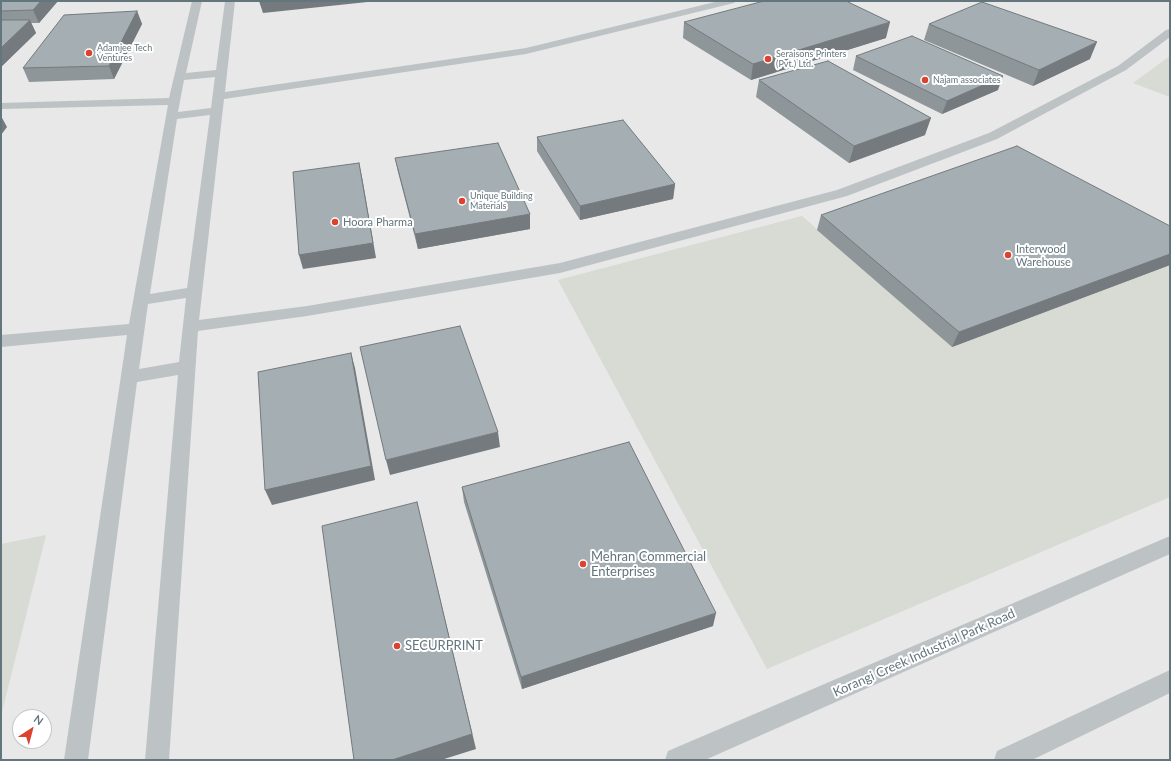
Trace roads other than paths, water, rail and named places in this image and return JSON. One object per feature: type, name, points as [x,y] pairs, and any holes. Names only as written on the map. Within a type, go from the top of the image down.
[{"type":"lane","points":[[76,760],[140,300],[173,108],[197,1]]},
{"type":"lane","points":[[157,760],[190,327],[230,1]]},
{"type":"lane","points":[[1,106],[173,108],[217,103],[526,51],[731,1]]},
{"type":"lane","points":[[190,327],[307,311],[560,268],[842,193],[993,136],[1122,68],[1170,32]]},
{"type":"lane","points":[[179,77],[221,73]]},
{"type":"lane","points":[[140,300],[194,292]]},
{"type":"lane","points":[[1,341],[136,329]]},
{"type":"lane","points":[[129,377],[187,367]]},
{"type":"lane","name":"Korangi Creek Industrial Park Road","points":[[677,760],[1170,546]]},
{"type":"lane","points":[[1006,760],[1170,681]]},
{"type":"place","name":"Adamjee Tech Ventures","points":[[89,53]]},
{"type":"place","name":"Serajsons Printers (Pvt.) Ltd.","points":[[768,59]]},
{"type":"place","name":"Najam associates","points":[[925,80]]},
{"type":"place","name":"Unique Building Materials","points":[[462,201]]},
{"type":"place","name":"Hoora Pharma","points":[[335,222]]},
{"type":"place","name":"Interwood Warehouse","points":[[1008,255]]},
{"type":"place","name":"Mehran Commercial Enterprises","points":[[583,564]]},
{"type":"place","name":"SECURPRINT","points":[[397,646]]}]
